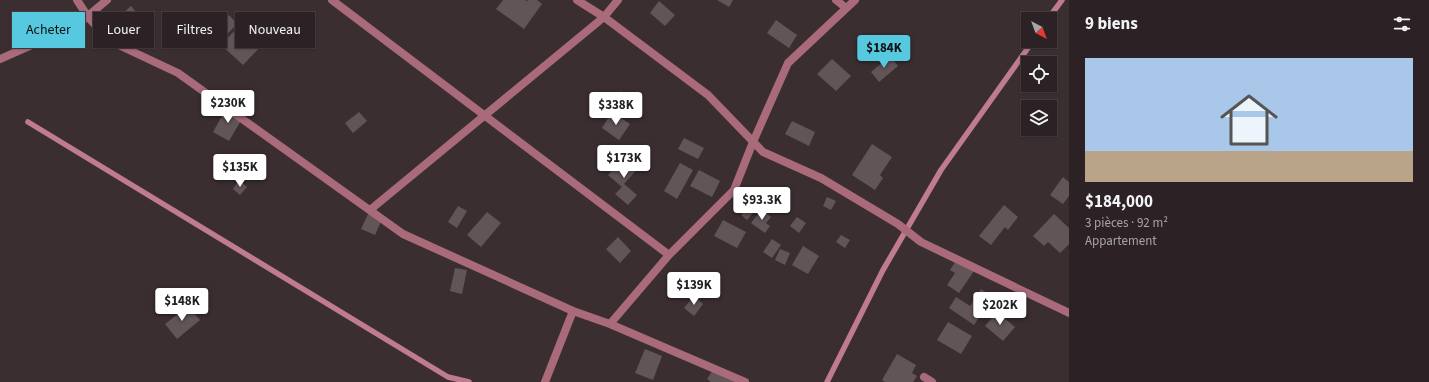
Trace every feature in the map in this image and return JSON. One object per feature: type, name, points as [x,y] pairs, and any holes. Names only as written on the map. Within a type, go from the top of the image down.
[{"type":"street","points":[[77,0],[88,17],[110,40],[178,73],[403,234],[573,311],[610,324],[746,382]]},
{"type":"street","points":[[0,59],[77,25],[107,0]]},
{"type":"street","points":[[332,0],[669,255]]},
{"type":"street","points":[[577,0],[604,17],[708,95],[763,152],[821,178],[898,224],[921,242],[1069,313]]},
{"type":"street","points":[[370,210],[604,17],[618,0]]},
{"type":"street","points":[[836,0],[846,8]]},
{"type":"street","points":[[610,324],[669,255],[734,190],[753,142],[788,63],[855,0]]},
{"type":"street","points":[[545,382],[573,311]]},
{"type":"street","points":[[922,379],[932,382]]},
{"type":"building","points":[[503,0],[537,0],[542,4],[524,29],[496,9]]},
{"type":"building","points":[[717,0],[733,0],[729,7]]},
{"type":"building","points":[[659,1],[675,15],[665,26],[650,13]]},
{"type":"building","points":[[131,6],[136,12],[124,12]]},
{"type":"building","points":[[229,15],[235,22],[235,26],[227,35],[227,17]]},
{"type":"building","points":[[776,20],[797,35],[789,48],[767,33]]},
{"type":"building","points":[[235,30],[235,48],[259,48],[243,65],[224,48],[227,48],[227,39]]},
{"type":"building","points":[[890,56],[898,66],[879,82],[871,72]]},
{"type":"building","points":[[832,59],[851,76],[836,91],[817,74]]},
{"type":"building","points":[[621,91],[636,101],[629,110],[615,100]]},
{"type":"building","points":[[227,107],[243,117],[229,141],[213,132]]},
{"type":"building","points":[[359,112],[367,121],[353,133],[345,123]]},
{"type":"building","points":[[612,112],[630,124],[619,140],[602,128]]},
{"type":"building","points":[[792,121],[815,132],[809,146],[785,134]]},
{"type":"building","points":[[684,138],[704,148],[698,159],[678,149]]},
{"type":"building","points":[[872,144],[892,157],[880,175],[883,178],[875,190],[852,175]]},
{"type":"building","points":[[626,155],[639,167],[624,184],[637,195],[628,205],[615,194],[622,187],[608,175]]},
{"type":"building","points":[[680,163],[693,170],[677,199],[664,191]]},
{"type":"building","points":[[699,170],[720,181],[712,197],[690,186]]},
{"type":"building","points":[[1063,177],[1069,182],[1069,196],[1063,204],[1050,195]]},
{"type":"building","points":[[239,180],[247,187],[240,195],[233,189]]},
{"type":"building","points":[[827,197],[836,201],[831,210],[823,206]]},
{"type":"building","points":[[750,204],[756,209],[747,220],[741,215]]},
{"type":"building","points":[[1004,205],[1018,217],[1008,230],[1005,227],[991,245],[979,236]]},
{"type":"building","points":[[458,206],[467,211],[457,228],[448,222]]},
{"type":"building","points":[[762,209],[771,217],[766,223],[770,226],[765,233],[751,223]]},
{"type":"building","points":[[369,212],[382,219],[375,235],[361,229]]},
{"type":"building","points":[[487,212],[501,223],[481,247],[467,235]]},
{"type":"building","points":[[1054,214],[1069,228],[1069,244],[1060,253],[1048,242],[1044,246],[1033,236]]},
{"type":"building","points":[[797,217],[806,223],[799,233],[790,226]]},
{"type":"building","points":[[723,220],[746,232],[737,248],[714,236]]},
{"type":"building","points":[[841,235],[850,240],[845,248],[836,242]]},
{"type":"building","points":[[618,237],[631,251],[620,263],[606,249]]},
{"type":"building","points":[[772,239],[781,245],[772,258],[763,252]]},
{"type":"building","points":[[803,246],[819,256],[808,274],[792,265]]},
{"type":"building","points":[[780,249],[790,253],[785,265],[775,260]]},
{"type":"building","points":[[957,259],[974,271],[959,293],[947,285],[955,273],[950,270]]},
{"type":"building","points":[[455,268],[467,270],[462,294],[450,291]]},
{"type":"building","points":[[981,289],[993,297],[974,325],[949,308],[956,297],[970,306]]},
{"type":"building","points":[[694,296],[703,304],[694,316],[684,308]]},
{"type":"building","points":[[188,306],[200,320],[177,339],[165,324]]},
{"type":"building","points":[[997,312],[1015,327],[1003,341],[985,326]]},
{"type":"building","points":[[948,322],[972,336],[961,354],[937,340]]},
{"type":"building","points":[[645,349],[662,356],[653,380],[635,373]]},
{"type":"building","points":[[897,354],[916,365],[912,373],[917,376],[913,382],[885,382],[882,380]]},
{"type":"building","points":[[715,367],[737,382],[711,382],[707,379]]},
{"type":"waterway","points":[[1053,12],[1062,0]]},
{"type":"waterway","points":[[827,382],[883,270],[941,170],[1028,48]]},
{"type":"waterway","points":[[28,122],[448,377],[469,382]]}]
